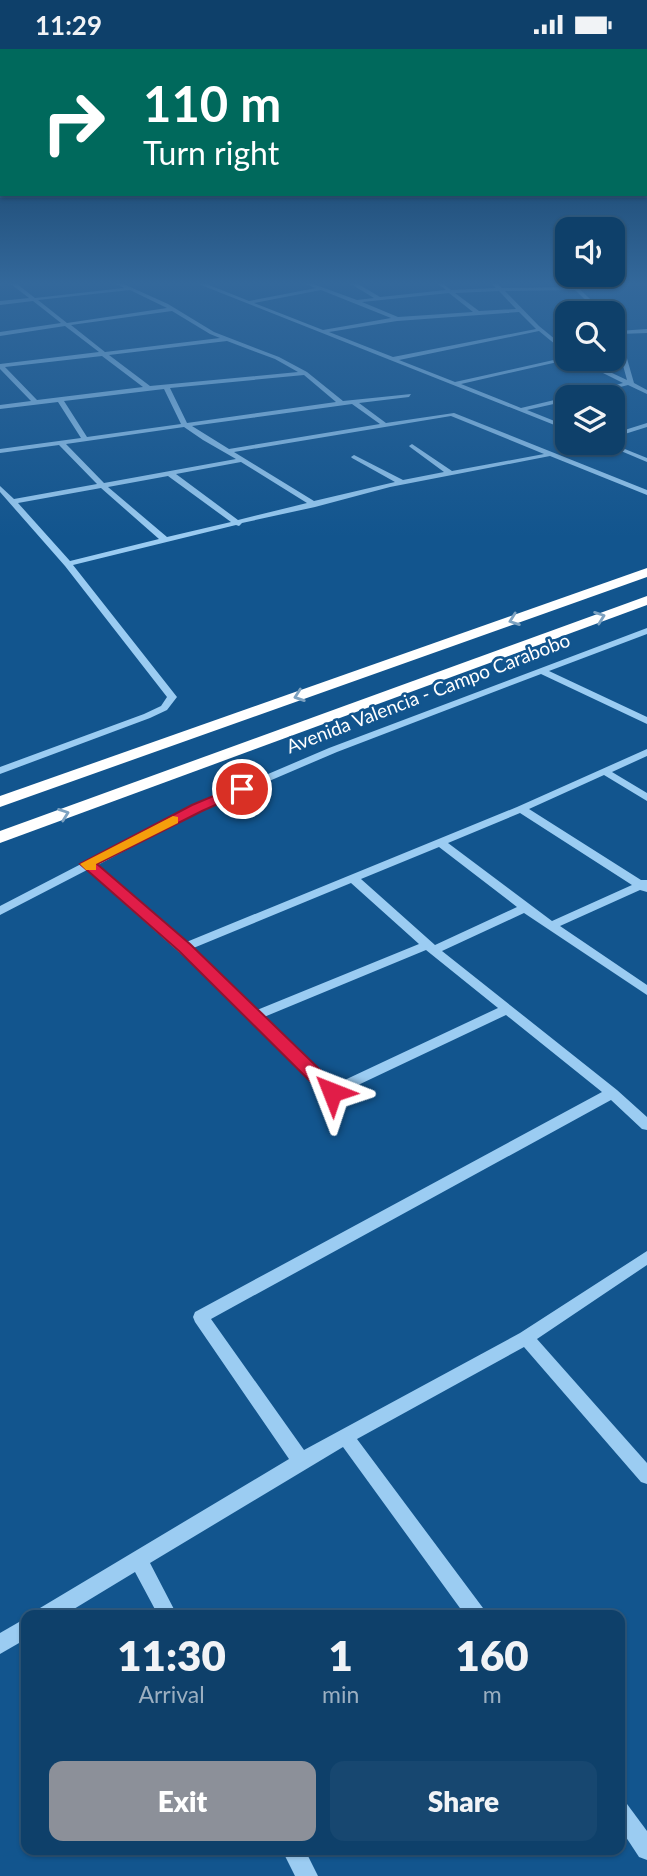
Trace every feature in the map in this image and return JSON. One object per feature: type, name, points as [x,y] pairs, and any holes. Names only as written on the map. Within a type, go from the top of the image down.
[{"type":"highway","name":"Avenida Valencia - Campo Carabobo","points":[[0,802],[647,572]]},
{"type":"highway","name":"Avenida Valencia - Campo Carabobo","points":[[0,837],[647,600]]},
{"type":"street","points":[[0,366],[35,402]]},
{"type":"street","points":[[118,366],[148,388]]},
{"type":"street","points":[[292,366],[305,373],[342,404]]},
{"type":"street","points":[[413,366],[555,423]]},
{"type":"street","points":[[457,383],[534,366]]},
{"type":"street","points":[[626,366],[631,383]]},
{"type":"street","points":[[604,371],[647,392]]},
{"type":"street","points":[[0,407],[148,388],[305,373]]},
{"type":"street","points":[[623,385],[647,381]]},
{"type":"street","points":[[166,387],[184,424],[315,505]]},
{"type":"street","points":[[0,450],[410,395]]},
{"type":"street","points":[[59,398],[85,439]]},
{"type":"street","points":[[522,409],[555,402]]},
{"type":"street","points":[[353,403],[384,424]]},
{"type":"street","points":[[228,450],[452,414],[647,493]]},
{"type":"street","points":[[625,432],[647,425]]},
{"type":"street","points":[[60,442],[102,485],[166,541]]},
{"type":"street","points":[[412,446],[451,474]]},
{"type":"street","points":[[625,451],[647,460]]},
{"type":"street","points":[[68,564],[402,483],[552,454]]},
{"type":"street","points":[[355,457],[402,483]]},
{"type":"street","points":[[12,502],[243,460]]},
{"type":"street","points":[[169,473],[239,524]]},
{"type":"street","points":[[0,488],[68,564],[172,697],[164,708],[147,716],[0,771]]},
{"type":"street","name":"Avenida Valencia - Campo Carabobo","points":[[0,911],[197,808],[333,750],[647,631]]},
{"type":"street","points":[[541,671],[647,721]]},
{"type":"street","points":[[185,947],[521,809],[647,752]]},
{"type":"street","points":[[605,772],[647,798]]},
{"type":"street","points":[[521,809],[645,885]]},
{"type":"street","points":[[439,841],[525,908],[647,991]]},
{"type":"street","points":[[87,864],[185,947],[257,1015],[332,1092],[507,1009]]},
{"type":"street","points":[[354,879],[430,947],[612,1093],[647,1125]]},
{"type":"street","points":[[553,925],[645,885]]},
{"type":"street","points":[[257,1015],[525,908]]},
{"type":"street","points":[[301,1461],[201,1317],[612,1093]]},
{"type":"street","points":[[55,1610],[301,1461],[526,1338],[647,1257]]},
{"type":"street","points":[[526,1338],[647,1476]]},
{"type":"street","points":[[345,1436],[472,1610]]},
{"type":"street","points":[[139,1560],[165,1610]]},
{"type":"street","points":[[0,1644],[21,1631]]},
{"type":"street","points":[[625,1818],[647,1849]]},
{"type":"street","points":[[296,1855],[307,1876]]},
{"type":"slow traffic","points":[[91,867],[87,864],[173,820]]},
{"type":"route","points":[[242,789],[197,808],[87,864],[185,947],[257,1015],[332,1092]]}]
